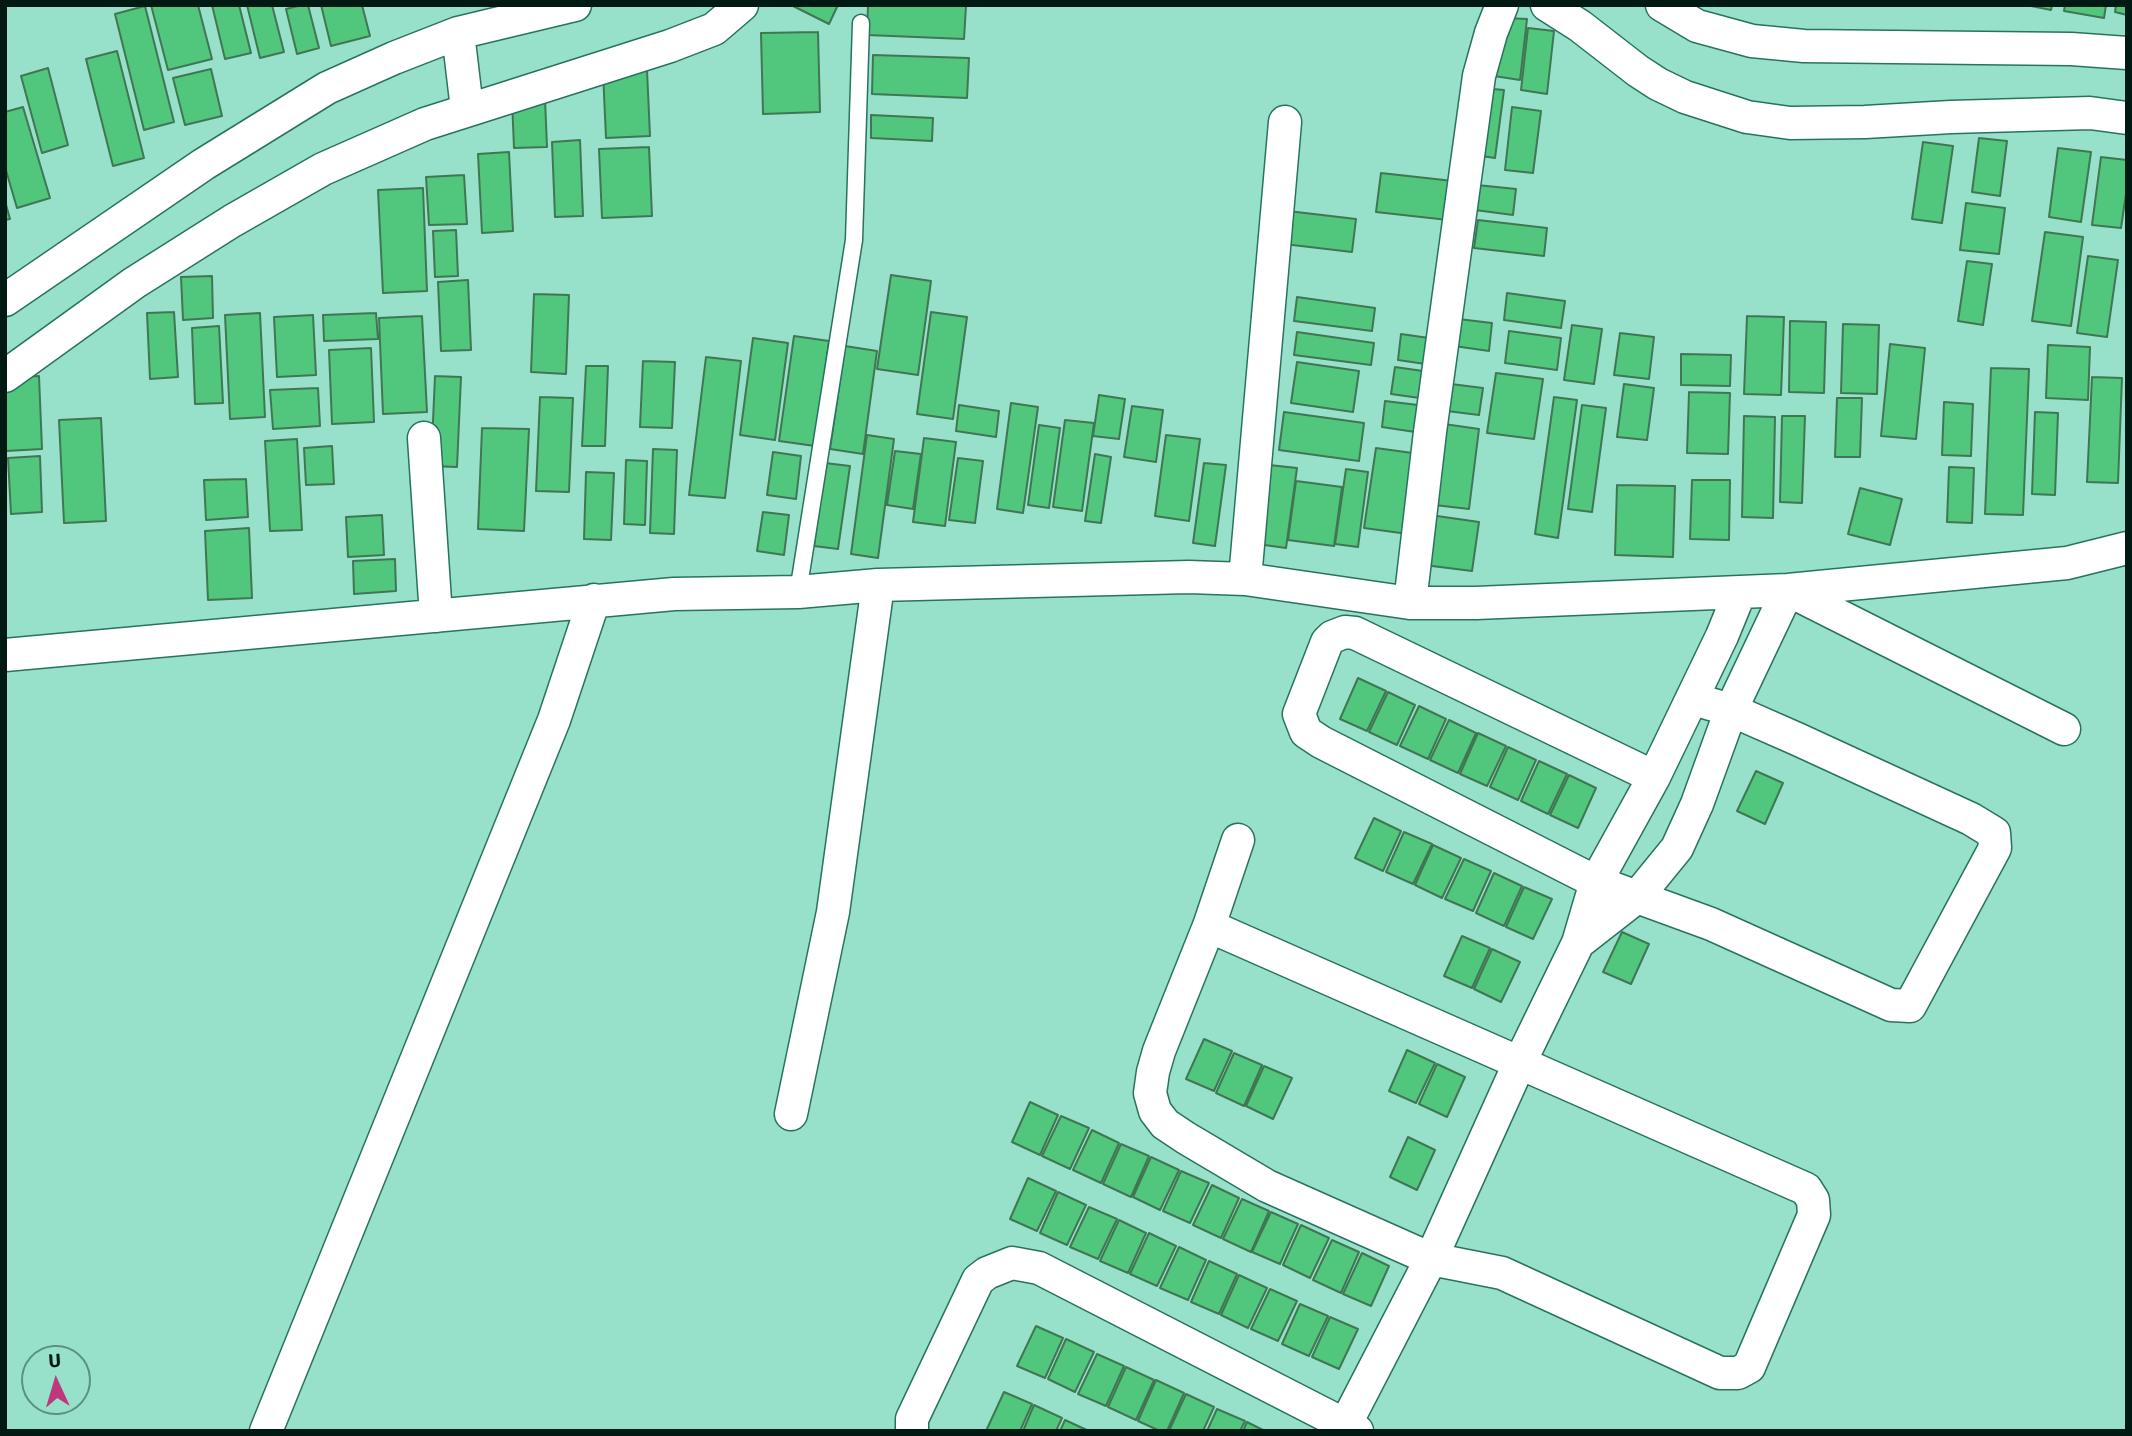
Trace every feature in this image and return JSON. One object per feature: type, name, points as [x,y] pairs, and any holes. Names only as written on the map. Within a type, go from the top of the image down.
[{"type":"street","points":[[5,300],[204,164],[327,88],[394,58],[460,42],[576,5]]},
{"type":"street","points":[[5,376],[134,284],[232,221],[324,169],[467,104],[670,46],[714,29],[742,5]]},
{"type":"street","points":[[1410,603],[1430,432],[1479,76],[1502,5]]},
{"type":"street","points":[[1547,5],[1658,84],[1685,97],[1747,117],[1790,123],[2090,113],[2127,118]]},
{"type":"street","points":[[1668,7],[1697,26],[1752,41],[1791,45],[2127,53]]},
{"type":"street","points":[[460,42],[467,104]]},
{"type":"street","points":[[1245,579],[1285,122]]},
{"type":"street","points":[[424,438],[436,615]]},
{"type":"street","points":[[5,655],[674,594],[798,592],[878,585],[1189,578],[1245,579],[1410,603],[1788,590],[2067,563],[2127,548]]},
{"type":"street","points":[[791,1114],[833,912],[878,585]]},
{"type":"street","points":[[1578,943],[1637,897],[1677,848],[1697,804],[1731,710],[1788,590]]},
{"type":"street","points":[[1788,590],[2064,729]]},
{"type":"street","points":[[912,1431],[912,1419],[978,1280],[987,1273],[1013,1263],[1039,1268],[1348,1429],[1431,1259],[1519,1064],[1578,943],[1596,882],[1693,699],[1740,592]]},
{"type":"street","points":[[266,1431],[554,720],[594,600]]},
{"type":"street","points":[[1654,777],[1367,637],[1345,632],[1327,642],[1299,714],[1306,732],[1596,882],[1711,924],[1891,1005],[1910,1006],[1995,848],[1994,833],[1971,819],[1731,710],[1693,699]]},
{"type":"street","points":[[1209,926],[1806,1189],[1812,1200],[1814,1215],[1749,1367],[1738,1373],[1720,1373],[1502,1273],[1431,1259],[1267,1186],[1165,1124],[1155,1111],[1150,1093],[1156,1061],[1209,926],[1238,840]]},
{"type":"lane","points":[[798,592],[854,240],[861,23]]},
{"type":"building","points":[[151,5],[198,5],[212,59],[168,70]]},
{"type":"building","points":[[212,5],[239,5],[251,53],[225,59]]},
{"type":"building","points":[[247,5],[272,5],[284,52],[260,58]]},
{"type":"building","points":[[308,5],[319,48],[297,54],[286,9]]},
{"type":"building","points":[[321,5],[362,5],[370,36],[331,46]]},
{"type":"building","points":[[791,5],[838,5],[829,24]]},
{"type":"building","points":[[868,5],[966,6],[964,39],[867,35]]},
{"type":"building","points":[[2026,5],[2052,5],[2051,10]]},
{"type":"building","points":[[2065,5],[2106,5],[2104,18],[2064,11]]},
{"type":"building","points":[[2116,5],[2127,5],[2127,15],[2115,12]]},
{"type":"building","points":[[145,6],[174,122],[144,130],[115,14]]},
{"type":"building","points":[[1507,18],[1527,19],[1520,80],[1494,76]]},
{"type":"building","points":[[1528,28],[1554,31],[1547,94],[1521,90]]},
{"type":"building","points":[[818,32],[820,112],[763,114],[761,33]]},
{"type":"building","points":[[117,51],[144,158],[113,166],[86,59]]},
{"type":"building","points":[[873,55],[969,58],[967,98],[872,94]]},
{"type":"building","points":[[48,68],[68,145],[42,153],[21,76]]},
{"type":"building","points":[[211,69],[222,116],[185,125],[173,78]]},
{"type":"building","points":[[647,70],[650,136],[606,138],[603,72]]},
{"type":"building","points":[[1482,88],[1504,90],[1495,158],[1474,155]]},
{"type":"building","points":[[545,99],[547,147],[514,148],[512,100]]},
{"type":"building","points":[[23,107],[50,198],[17,208],[5,167],[5,112]]},
{"type":"building","points":[[1512,107],[1541,111],[1533,173],[1505,170]]},
{"type":"building","points":[[871,115],[933,118],[932,141],[871,138]]},
{"type":"building","points":[[1979,138],[2007,141],[2000,196],[1972,192]]},
{"type":"building","points":[[580,140],[583,216],[555,217],[552,142]]},
{"type":"building","points":[[1923,142],[1953,146],[1942,223],[1912,219]]},
{"type":"building","points":[[649,147],[652,216],[602,218],[599,149]]},
{"type":"building","points":[[2058,148],[2091,152],[2081,222],[2049,217]]},
{"type":"building","points":[[509,152],[513,231],[482,233],[478,154]]},
{"type":"building","points":[[2101,157],[2127,160],[2127,187],[2121,228],[2092,225]]},
{"type":"building","points":[[1381,173],[1453,181],[1448,220],[1376,212]]},
{"type":"building","points":[[464,175],[467,224],[429,225],[426,177]]},
{"type":"building","points":[[1477,185],[1516,189],[1513,215],[1475,210]]},
{"type":"building","points":[[423,188],[427,291],[383,293],[378,190]]},
{"type":"building","points":[[5,201],[10,219],[5,220]]},
{"type":"building","points":[[1966,203],[2005,208],[1999,254],[1960,250]]},
{"type":"building","points":[[1288,211],[1356,219],[1352,252],[1284,244]]},
{"type":"building","points":[[1478,220],[1547,228],[1544,256],[1474,248]]},
{"type":"building","points":[[456,230],[458,276],[435,277],[433,231]]},
{"type":"building","points":[[2045,232],[2083,237],[2071,326],[2032,321]]},
{"type":"building","points":[[2088,256],[2118,260],[2107,337],[2077,333]]},
{"type":"building","points":[[1967,261],[1992,264],[1983,325],[1958,321]]},
{"type":"building","points":[[891,275],[931,281],[918,375],[877,369]]},
{"type":"building","points":[[212,276],[213,318],[183,320],[181,277]]},
{"type":"building","points":[[468,280],[471,350],[441,351],[438,282]]},
{"type":"building","points":[[1507,293],[1565,301],[1561,328],[1504,320]]},
{"type":"building","points":[[534,294],[569,295],[566,374],[531,372]]},
{"type":"building","points":[[1297,297],[1375,308],[1372,331],[1294,321]]},
{"type":"building","points":[[174,312],[178,377],[150,379],[147,313]]},
{"type":"building","points":[[931,312],[967,317],[953,419],[917,414]]},
{"type":"building","points":[[260,313],[265,417],[230,419],[225,315]]},
{"type":"building","points":[[376,313],[378,339],[324,341],[323,315]]},
{"type":"building","points":[[313,315],[316,375],[277,377],[274,317]]},
{"type":"building","points":[[422,316],[427,412],[383,414],[379,318]]},
{"type":"building","points":[[1747,316],[1784,317],[1781,395],[1744,394]]},
{"type":"building","points":[[1450,318],[1492,323],[1489,351],[1447,345]]},
{"type":"building","points":[[1790,321],[1826,322],[1824,393],[1789,392]]},
{"type":"building","points":[[1843,324],[1879,325],[1877,394],[1841,393]]},
{"type":"building","points":[[1572,325],[1602,329],[1594,384],[1564,380]]},
{"type":"building","points":[[219,326],[223,403],[195,404],[192,328]]},
{"type":"building","points":[[1509,331],[1561,338],[1557,370],[1505,363]]},
{"type":"building","points":[[1297,332],[1374,343],[1371,365],[1294,355]]},
{"type":"building","points":[[1620,333],[1654,337],[1649,379],[1614,375]]},
{"type":"building","points":[[1401,334],[1436,339],[1432,365],[1398,360]]},
{"type":"building","points":[[794,336],[829,341],[815,446],[779,441]]},
{"type":"building","points":[[753,338],[788,343],[775,440],[740,435]]},
{"type":"building","points":[[1890,344],[1925,348],[1916,439],[1881,436]]},
{"type":"building","points":[[2048,345],[2090,347],[2088,400],[2046,398]]},
{"type":"building","points":[[845,346],[877,351],[863,454],[830,449]]},
{"type":"building","points":[[371,348],[374,422],[332,424],[329,350]]},
{"type":"building","points":[[1681,354],[1731,355],[1730,386],[1681,385]]},
{"type":"building","points":[[706,357],[741,361],[725,498],[689,495]]},
{"type":"building","points":[[643,361],[675,362],[672,428],[640,427]]},
{"type":"building","points":[[1297,362],[1359,371],[1353,412],[1291,403]]},
{"type":"building","points":[[586,366],[608,366],[605,446],[582,446]]},
{"type":"building","points":[[1395,367],[1430,372],[1427,399],[1391,394]]},
{"type":"building","points":[[1991,368],[2029,369],[2023,515],[1985,514]]},
{"type":"building","points":[[1496,373],[1543,379],[1534,439],[1487,433]]},
{"type":"building","points":[[39,376],[42,449],[6,451],[5,378]]},
{"type":"building","points":[[435,376],[461,377],[457,467],[431,466]]},
{"type":"building","points":[[2092,377],[2122,378],[2118,483],[2087,482]]},
{"type":"building","points":[[1451,384],[1483,388],[1479,415],[1447,411]]},
{"type":"building","points":[[1624,384],[1654,388],[1647,440],[1617,437]]},
{"type":"building","points":[[318,388],[320,426],[273,429],[270,390]]},
{"type":"building","points":[[1689,392],[1730,393],[1728,454],[1687,453]]},
{"type":"building","points":[[1099,395],[1125,399],[1119,439],[1093,436]]},
{"type":"building","points":[[540,397],[573,398],[569,492],[536,491]]},
{"type":"building","points":[[1554,397],[1577,400],[1558,538],[1535,534]]},
{"type":"building","points":[[1837,398],[1862,398],[1860,457],[1835,457]]},
{"type":"building","points":[[1385,401],[1418,405],[1415,432],[1382,427]]},
{"type":"building","points":[[1944,402],[1973,404],[1971,456],[1942,455]]},
{"type":"building","points":[[1011,403],[1038,407],[1023,513],[997,509]]},
{"type":"building","points":[[959,405],[999,411],[996,437],[956,431]]},
{"type":"building","points":[[1582,405],[1606,408],[1592,512],[1568,509]]},
{"type":"building","points":[[1132,406],[1163,410],[1156,462],[1124,457]]},
{"type":"building","points":[[1284,412],[1364,423],[1359,461],[1279,450]]},
{"type":"building","points":[[2035,412],[2058,413],[2055,495],[2032,494]]},
{"type":"building","points":[[1744,416],[1775,417],[1773,518],[1742,517]]},
{"type":"building","points":[[1782,416],[1805,416],[1802,503],[1780,502]]},
{"type":"building","points":[[101,418],[106,521],[64,523],[59,420]]},
{"type":"building","points":[[1065,420],[1094,423],[1082,511],[1053,507]]},
{"type":"building","points":[[1437,423],[1479,429],[1469,509],[1426,504]]},
{"type":"building","points":[[1039,425],[1060,428],[1049,508],[1028,505]]},
{"type":"building","points":[[482,428],[529,429],[524,531],[478,529]]},
{"type":"building","points":[[867,435],[894,439],[878,558],[851,554]]},
{"type":"building","points":[[1166,435],[1200,439],[1189,521],[1155,516]]},
{"type":"building","points":[[924,438],[956,442],[945,526],[913,522]]},
{"type":"building","points":[[297,439],[302,530],[270,531],[265,441]]},
{"type":"building","points":[[332,446],[334,484],[306,485],[304,448]]},
{"type":"building","points":[[1376,448],[1420,454],[1408,534],[1364,528]]},
{"type":"building","points":[[653,449],[677,450],[674,534],[650,533]]},
{"type":"building","points":[[895,451],[921,454],[913,509],[887,505]]},
{"type":"building","points":[[773,452],[801,456],[796,499],[767,495]]},
{"type":"building","points":[[1095,454],[1111,457],[1101,523],[1085,521]]},
{"type":"building","points":[[40,456],[42,512],[11,514],[8,458]]},
{"type":"building","points":[[958,458],[983,461],[975,523],[949,520]]},
{"type":"building","points":[[626,460],[647,461],[645,525],[624,524]]},
{"type":"building","points":[[825,463],[850,466],[838,549],[814,546]]},
{"type":"building","points":[[1204,463],[1226,465],[1215,546],[1193,543]]},
{"type":"building","points":[[1260,464],[1297,468],[1286,548],[1250,543]]},
{"type":"building","points":[[1949,467],[1974,468],[1972,523],[1947,522]]},
{"type":"building","points":[[1346,469],[1368,472],[1358,547],[1335,544]]},
{"type":"building","points":[[586,472],[614,473],[611,540],[584,539]]},
{"type":"building","points":[[246,479],[248,517],[206,520],[204,480]]},
{"type":"building","points":[[1692,480],[1730,480],[1729,540],[1690,539]]},
{"type":"building","points":[[1296,481],[1342,487],[1334,546],[1288,540]]},
{"type":"building","points":[[1617,485],[1675,486],[1673,557],[1615,555]]},
{"type":"building","points":[[1860,488],[1902,499],[1890,545],[1848,534]]},
{"type":"building","points":[[763,512],[789,515],[784,555],[757,551]]},
{"type":"building","points":[[382,515],[384,555],[348,557],[346,517]]},
{"type":"building","points":[[1430,515],[1479,522],[1472,571],[1424,565]]},
{"type":"building","points":[[249,528],[252,598],[208,600],[205,531]]},
{"type":"building","points":[[395,559],[396,591],[354,594],[353,561]]},
{"type":"building","points":[[1358,678],[1386,691],[1367,731],[1340,719]]},
{"type":"building","points":[[1388,692],[1415,705],[1397,745],[1369,732]]},
{"type":"building","points":[[1419,706],[1446,719],[1428,759],[1400,746]]},
{"type":"building","points":[[1449,720],[1476,733],[1458,773],[1430,760]]},
{"type":"building","points":[[1478,733],[1506,746],[1487,786],[1460,774]]},
{"type":"building","points":[[1508,747],[1536,760],[1518,800],[1490,787]]},
{"type":"building","points":[[1539,761],[1567,774],[1548,814],[1521,801]]},
{"type":"building","points":[[1756,771],[1783,783],[1765,824],[1737,811]]},
{"type":"building","points":[[1569,775],[1596,788],[1578,828],[1550,815]]},
{"type":"building","points":[[1374,818],[1401,831],[1383,871],[1355,858]]},
{"type":"building","points":[[1404,832],[1432,844],[1413,884],[1386,872]]},
{"type":"building","points":[[1433,845],[1461,858],[1442,898],[1415,885]]},
{"type":"building","points":[[1464,859],[1491,871],[1473,911],[1445,899]]},
{"type":"building","points":[[1494,873],[1522,886],[1504,926],[1476,913]]},
{"type":"building","points":[[1524,887],[1552,899],[1533,939],[1506,927]]},
{"type":"building","points":[[1622,932],[1649,944],[1631,984],[1603,972]]},
{"type":"building","points":[[1462,936],[1490,948],[1472,988],[1444,976]]},
{"type":"building","points":[[1492,949],[1520,962],[1501,1002],[1474,989]]},
{"type":"building","points":[[1204,1039],[1232,1051],[1214,1091],[1186,1079]]},
{"type":"building","points":[[1407,1050],[1435,1063],[1416,1103],[1389,1091]]},
{"type":"building","points":[[1234,1053],[1262,1065],[1244,1106],[1216,1093]]},
{"type":"building","points":[[1437,1064],[1465,1077],[1447,1117],[1419,1104]]},
{"type":"building","points":[[1264,1066],[1292,1078],[1273,1119],[1246,1106]]},
{"type":"building","points":[[1030,1102],[1058,1115],[1040,1155],[1012,1142]]},
{"type":"building","points":[[1061,1116],[1089,1128],[1070,1169],[1042,1156]]},
{"type":"building","points":[[1092,1130],[1119,1143],[1101,1183],[1073,1170]]},
{"type":"building","points":[[1408,1137],[1435,1150],[1417,1190],[1390,1177]]},
{"type":"building","points":[[1121,1144],[1149,1156],[1131,1197],[1103,1184]]},
{"type":"building","points":[[1151,1157],[1179,1170],[1160,1210],[1133,1197]]},
{"type":"building","points":[[1181,1171],[1209,1183],[1190,1223],[1163,1211]]},
{"type":"building","points":[[1028,1178],[1056,1191],[1037,1231],[1010,1219]]},
{"type":"building","points":[[1212,1185],[1239,1198],[1221,1238],[1193,1225]]},
{"type":"building","points":[[1058,1192],[1086,1205],[1067,1245],[1040,1233]]},
{"type":"building","points":[[1242,1199],[1269,1211],[1251,1252],[1223,1239]]},
{"type":"building","points":[[1089,1207],[1117,1219],[1098,1259],[1070,1247]]},
{"type":"building","points":[[1271,1212],[1298,1224],[1280,1264],[1252,1252]]},
{"type":"building","points":[[1119,1220],[1146,1233],[1128,1273],[1100,1261]]},
{"type":"building","points":[[1301,1225],[1329,1238],[1310,1278],[1283,1265]]},
{"type":"building","points":[[1149,1233],[1176,1246],[1157,1286],[1130,1274]]},
{"type":"building","points":[[1332,1240],[1359,1252],[1341,1293],[1313,1280]]},
{"type":"building","points":[[1179,1247],[1206,1260],[1188,1300],[1160,1288]]},
{"type":"building","points":[[1362,1253],[1389,1266],[1371,1306],[1343,1294]]},
{"type":"building","points":[[1209,1261],[1237,1274],[1219,1314],[1191,1302]]},
{"type":"building","points":[[1239,1275],[1267,1288],[1248,1328],[1221,1315]]},
{"type":"building","points":[[1270,1289],[1297,1301],[1278,1341],[1251,1329]]},
{"type":"building","points":[[1300,1304],[1328,1316],[1309,1356],[1282,1344]]},
{"type":"building","points":[[1330,1317],[1358,1329],[1339,1369],[1312,1357]]},
{"type":"building","points":[[1036,1326],[1063,1338],[1045,1378],[1017,1366]]},
{"type":"building","points":[[1066,1339],[1094,1352],[1075,1392],[1048,1379]]},
{"type":"building","points":[[1097,1354],[1124,1366],[1106,1406],[1078,1394]]},
{"type":"building","points":[[1126,1367],[1154,1380],[1136,1420],[1108,1407]]},
{"type":"building","points":[[1156,1380],[1184,1393],[1167,1431],[1160,1431],[1138,1421]]},
{"type":"building","points":[[1004,1392],[1032,1404],[1020,1431],[986,1431]]},
{"type":"building","points":[[1186,1394],[1214,1407],[1203,1431],[1169,1431]]},
{"type":"building","points":[[1034,1405],[1062,1418],[1056,1431],[1023,1431]]},
{"type":"building","points":[[1217,1409],[1245,1421],[1240,1431],[1207,1431]]},
{"type":"building","points":[[1065,1420],[1089,1431],[1060,1431]]},
{"type":"building","points":[[1247,1422],[1265,1431],[1243,1431]]}]
